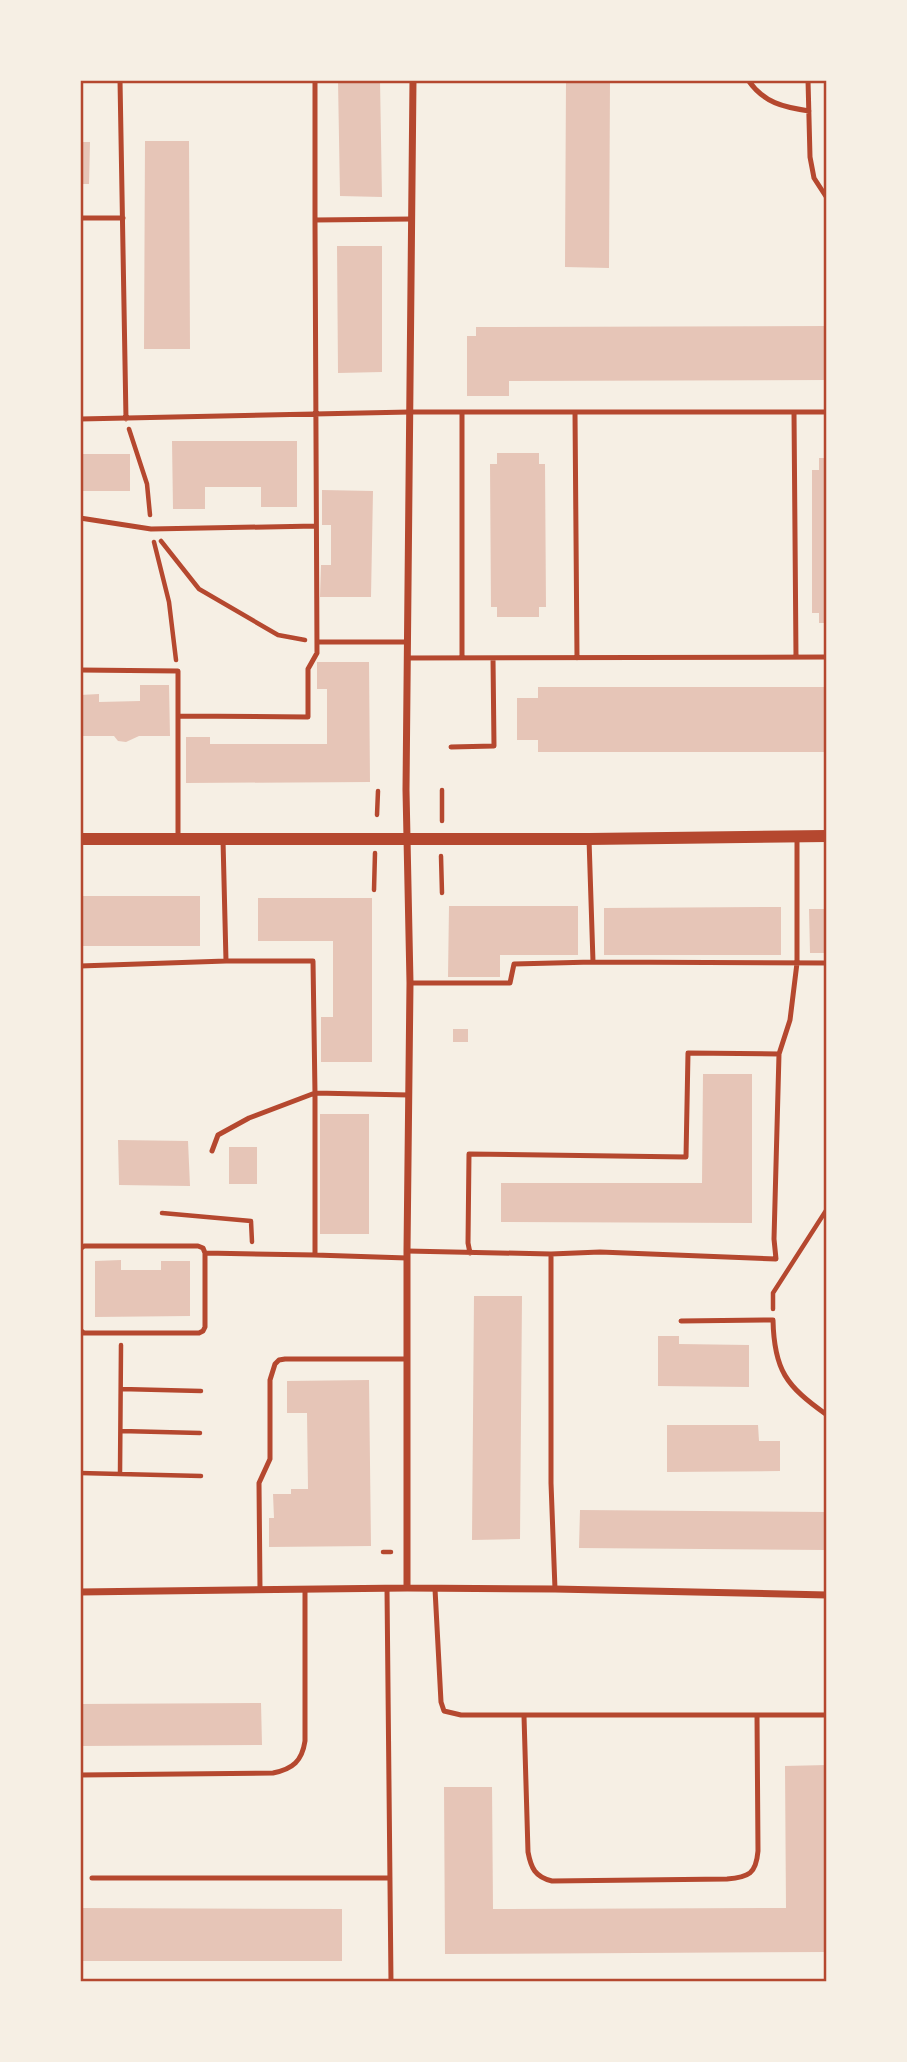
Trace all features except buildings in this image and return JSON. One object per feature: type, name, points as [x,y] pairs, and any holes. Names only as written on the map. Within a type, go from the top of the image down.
[{"type":"street","points":[[407,1588],[410,983],[407,642],[413,80]]},
{"type":"street","points":[[80,839],[827,836]]},
{"type":"street","points":[[80,1592],[407,1588],[827,1595]]},
{"type":"lane","points":[[120,80],[126,419]]},
{"type":"lane","points":[[178,716],[308,717],[308,669],[317,653],[315,80]]},
{"type":"lane","points":[[748,80],[758,93],[768,100],[787,108],[809,111]]},
{"type":"lane","points":[[808,80],[810,157],[814,178],[827,198]]},
{"type":"lane","points":[[80,218],[122,218]]},
{"type":"lane","points":[[315,220],[412,219]]},
{"type":"lane","points":[[80,419],[410,412],[827,412]]},
{"type":"lane","points":[[462,412],[462,658]]},
{"type":"lane","points":[[575,412],[577,658]]},
{"type":"lane","points":[[794,412],[796,657]]},
{"type":"lane","points":[[80,518],[151,529],[316,526]]},
{"type":"lane","points":[[317,642],[407,642]]},
{"type":"lane","points":[[407,658],[827,657]]},
{"type":"lane","points":[[451,747],[494,746],[493,658]]},
{"type":"lane","points":[[80,670],[178,671],[178,838]]},
{"type":"lane","points":[[205,1252],[315,1255],[600,1252],[776,1259],[774,1239],[779,1055],[790,1020],[797,963],[797,837]]},
{"type":"lane","points":[[589,839],[593,962]]},
{"type":"lane","points":[[223,840],[226,961]]},
{"type":"lane","points":[[80,966],[313,961],[315,1255]]},
{"type":"lane","points":[[410,983],[510,984],[514,964],[827,963]]},
{"type":"lane","points":[[470,1253],[469,1154],[686,1157],[688,1053],[779,1055]]},
{"type":"lane","points":[[212,1151],[218,1135],[249,1118],[315,1093],[409,1094]]},
{"type":"lane","points":[[80,1249],[85,1246],[198,1246],[204,1248],[205,1252],[204,1331],[80,1331]]},
{"type":"lane","points":[[551,1254],[551,1483],[555,1589]]},
{"type":"lane","points":[[681,1321],[773,1320],[774,1345],[779,1366],[789,1383],[827,1415]]},
{"type":"lane","points":[[260,1589],[259,1483],[270,1459],[270,1380],[275,1364],[285,1359],[407,1359]]},
{"type":"lane","points":[[80,1775],[273,1773],[289,1769],[297,1763],[305,1741],[305,1589]]},
{"type":"lane","points":[[387,1589],[391,1982]]},
{"type":"lane","points":[[435,1589],[442,1708],[448,1713],[524,1716],[827,1715]]},
{"type":"lane","points":[[524,1716],[530,1865],[543,1879],[565,1881],[727,1880],[747,1876],[753,1871],[758,1851],[757,1715]]},
{"type":"lane","points":[[92,1878],[390,1878]]},
{"type":"path","points":[[126,419],[147,484],[151,529],[169,602],[178,671]]},
{"type":"path","points":[[151,529],[199,589],[278,635],[317,642]]},
{"type":"path","points":[[442,790],[443,821]]},
{"type":"path","points":[[377,815],[378,791]]},
{"type":"path","points":[[374,890],[376,852]]},
{"type":"path","points":[[441,852],[442,893]]},
{"type":"path","points":[[773,1320],[773,1293],[827,1209]]},
{"type":"path","points":[[162,1213],[251,1221],[253,1253]]},
{"type":"path","points":[[120,1474],[121,1333]]},
{"type":"path","points":[[121,1389],[201,1391]]},
{"type":"path","points":[[121,1432],[200,1433]]},
{"type":"path","points":[[80,1473],[201,1476]]},
{"type":"path","points":[[383,1552],[391,1552]]}]
